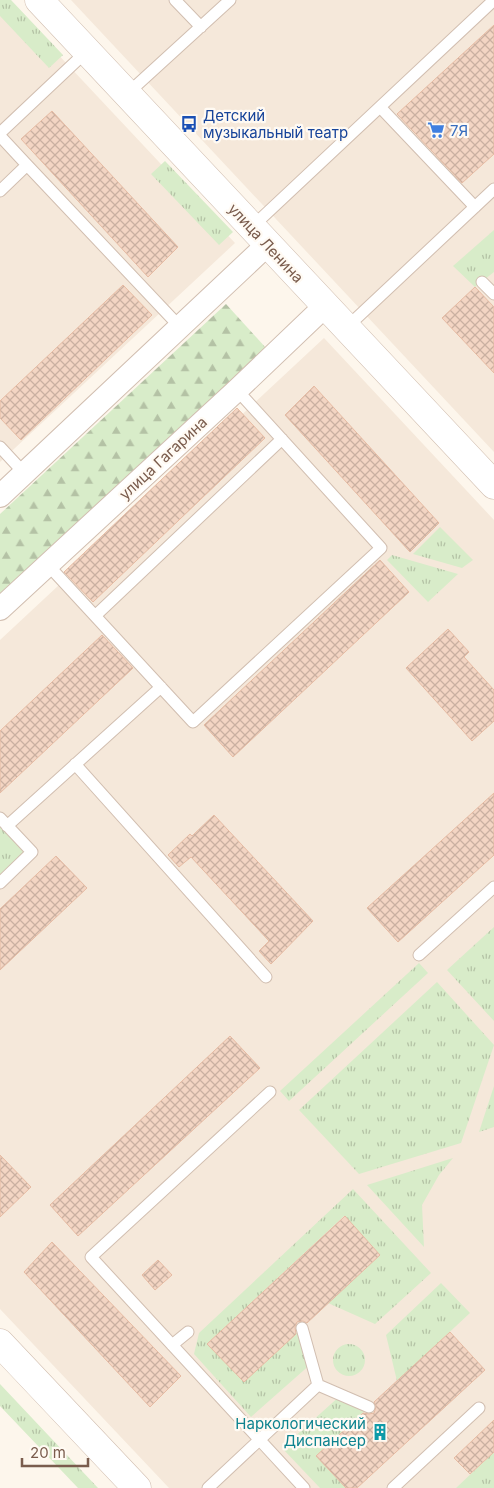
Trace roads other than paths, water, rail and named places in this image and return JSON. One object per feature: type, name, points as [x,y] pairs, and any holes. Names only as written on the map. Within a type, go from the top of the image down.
[{"type":"street","name":"улица Ленина","points":[[39,0],[494,485]]},
{"type":"street","points":[[0,496],[180,327],[260,236]]},
{"type":"street","name":"улица Гагарина","points":[[0,609],[325,306]]},
{"type":"street","points":[[0,1343],[138,1488]]},
{"type":"lane","points":[[174,0],[201,27]]},
{"type":"lane","points":[[127,94],[230,0]]},
{"type":"lane","points":[[260,236],[380,107],[494,0]]},
{"type":"lane","points":[[87,51],[0,134],[26,165],[180,327]]},
{"type":"lane","points":[[380,107],[475,207]]},
{"type":"lane","points":[[0,191],[26,165]]},
{"type":"lane","points":[[346,328],[494,189]]},
{"type":"lane","points":[[482,282],[494,294]]},
{"type":"lane","points":[[48,565],[193,722],[381,548],[237,390]]},
{"type":"lane","points":[[96,616],[282,439]]},
{"type":"lane","points":[[0,447],[25,474]]},
{"type":"lane","points":[[0,883],[32,852],[4,822],[75,764],[161,687]]},
{"type":"lane","points":[[75,764],[266,977]]},
{"type":"lane","points":[[419,955],[494,887]]},
{"type":"lane","points":[[270,1092],[92,1257],[304,1488]]},
{"type":"lane","points":[[302,1328],[318,1385]]},
{"type":"lane","points":[[172,1345],[188,1332]]},
{"type":"lane","points":[[318,1385],[368,1407]]},
{"type":"lane","points":[[208,1488],[318,1385]]},
{"type":"lane","points":[[393,1488],[479,1408]]},
{"type":"place","name":"Детский музыкальный театр","points":[[189,124]]},
{"type":"place","name":"7Я","points":[[436,130]]},
{"type":"place","name":"Наркологический Диспансер","points":[[380,1432]]}]
